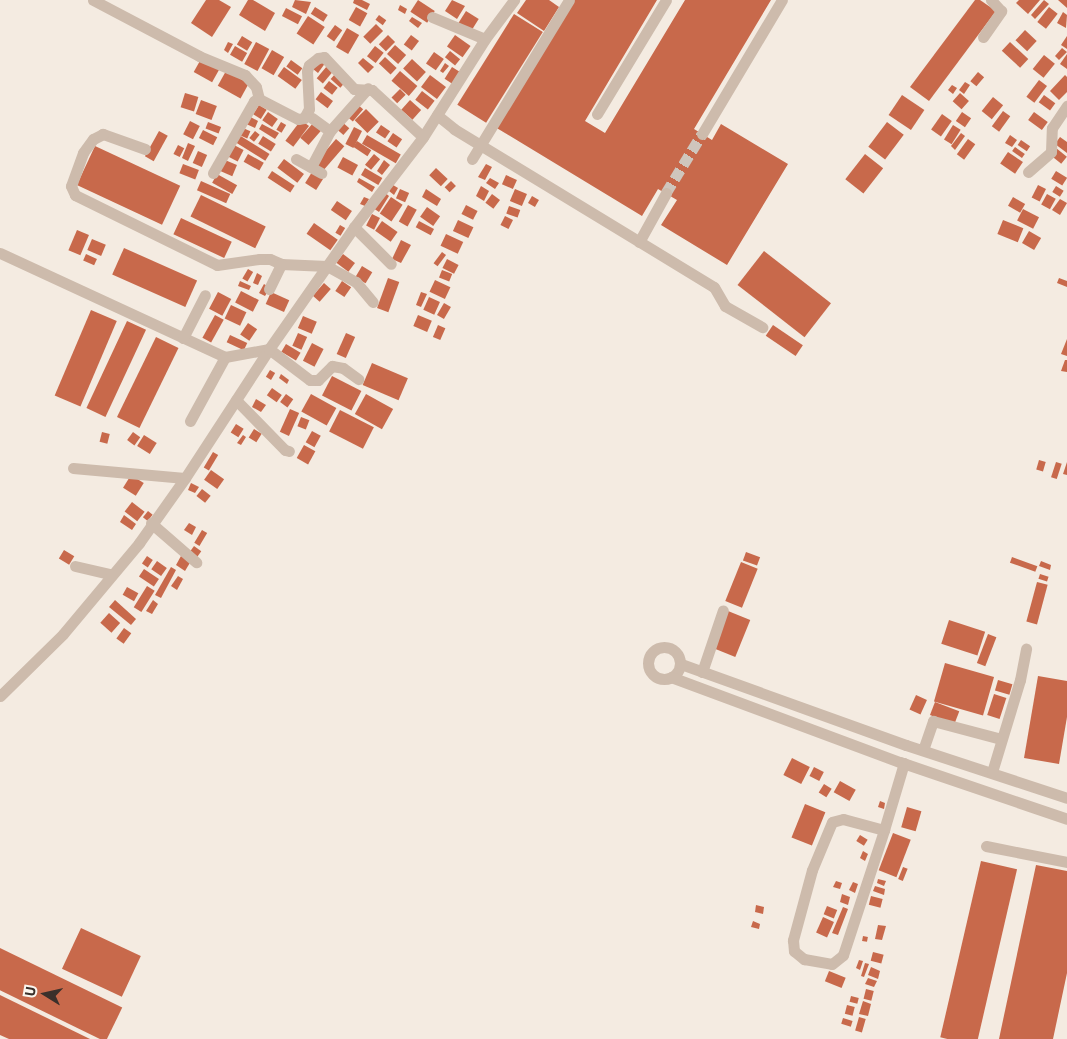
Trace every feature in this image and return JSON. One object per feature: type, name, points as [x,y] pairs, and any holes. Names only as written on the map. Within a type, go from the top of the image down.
[{"type":"street","points":[[93,0],[198,56],[245,75],[256,87],[259,99],[298,119],[304,118],[309,109],[307,71],[309,65],[318,58],[324,57],[354,88],[368,88],[423,137]]},
{"type":"street","points":[[0,696],[62,634],[139,543],[185,478],[269,349],[354,227],[423,137],[485,39],[514,0]]},
{"type":"street","points":[[472,159],[569,0]]},
{"type":"street","points":[[597,114],[666,0]]},
{"type":"street","points":[[702,134],[782,0]]},
{"type":"street","points":[[983,37],[1001,11],[992,0]]},
{"type":"street","points":[[432,17],[485,39]]},
{"type":"street","points":[[296,159],[316,170],[330,131],[368,88]]},
{"type":"street","points":[[213,173],[254,101],[259,99]]},
{"type":"street","points":[[1028,172],[1051,152],[1052,128],[1067,106]]},
{"type":"street","points":[[437,115],[454,129],[714,287],[725,306],[762,327]]},
{"type":"street","points":[[312,118],[330,131]]},
{"type":"street","points":[[145,149],[103,134],[93,139],[83,153],[71,186],[75,195],[217,265],[259,258],[270,259],[281,264],[327,266],[356,282],[373,302]]},
{"type":"street","points":[[639,242],[666,193]]},
{"type":"street","points":[[354,227],[390,264]]},
{"type":"street","points":[[0,252],[225,357],[269,349],[310,380],[318,380],[332,366],[344,368],[358,379]]},
{"type":"street","points":[[269,289],[281,264]]},
{"type":"street","points":[[183,338],[205,295]]},
{"type":"street","points":[[190,421],[225,357]]},
{"type":"street","points":[[236,400],[285,450],[289,451]]},
{"type":"street","points":[[73,468],[185,478]]},
{"type":"street","points":[[151,524],[196,562]]},
{"type":"street","points":[[75,566],[111,574]]},
{"type":"street","points":[[702,672],[723,610]]},
{"type":"street","points":[[671,677],[678,672],[680,657],[670,647],[657,648],[651,653],[649,660],[652,673],[658,677],[671,677],[902,762],[1067,819]]},
{"type":"street","points":[[992,772],[1020,680],[1026,650]]},
{"type":"street","points":[[680,664],[906,745],[1067,798]]},
{"type":"street","points":[[924,750],[933,721],[1001,739]]},
{"type":"street","points":[[884,830],[843,819],[832,822],[812,870],[792,940],[794,951],[804,959],[832,964],[843,955],[884,830],[906,745]]},
{"type":"street","points":[[986,846],[1067,862]]},
{"type":"building","points":[[206,0],[219,0],[231,7],[212,37],[191,23]]},
{"type":"building","points":[[248,0],[253,0],[275,13],[265,31],[239,15]]},
{"type":"building","points":[[295,0],[311,2],[306,14],[292,7]]},
{"type":"building","points":[[354,0],[362,0],[370,4],[367,10],[353,3]]},
{"type":"building","points":[[418,0],[435,11],[427,23],[410,12]]},
{"type":"building","points":[[452,0],[465,6],[457,19],[445,11]]},
{"type":"building","points":[[526,0],[549,0],[559,7],[544,31],[517,13]]},
{"type":"building","points":[[571,0],[657,0],[585,121],[605,133],[685,0],[771,0],[694,129],[712,140],[721,124],[788,164],[727,265],[661,225],[677,200],[658,189],[642,216],[495,127]]},
{"type":"building","points":[[975,0],[980,0],[996,11],[929,101],[910,87]]},
{"type":"building","points":[[1019,0],[1040,0],[1028,14],[1016,3]]},
{"type":"building","points":[[1044,0],[1049,4],[1035,19],[1031,15]]},
{"type":"building","points":[[1058,0],[1067,0],[1067,8]]},
{"type":"building","points":[[400,5],[407,9],[405,14],[398,10]]},
{"type":"building","points":[[315,7],[328,15],[323,22],[311,14]]},
{"type":"building","points":[[356,7],[367,13],[360,26],[349,20]]},
{"type":"building","points":[[1049,7],[1058,14],[1046,29],[1037,22]]},
{"type":"building","points":[[286,8],[302,16],[298,24],[282,16]]},
{"type":"building","points":[[466,11],[479,19],[471,31],[459,23]]},
{"type":"building","points":[[1063,12],[1067,15],[1066,28],[1057,23]]},
{"type":"building","points":[[514,14],[543,32],[486,123],[457,105]]},
{"type":"building","points":[[379,15],[386,20],[383,25],[375,20]]},
{"type":"building","points":[[308,16],[325,27],[313,45],[297,34]]},
{"type":"building","points":[[412,17],[422,23],[418,28],[409,21]]},
{"type":"building","points":[[376,24],[383,31],[370,44],[363,37]]},
{"type":"building","points":[[335,25],[342,30],[334,42],[327,36]]},
{"type":"building","points":[[347,28],[359,35],[348,54],[336,47]]},
{"type":"building","points":[[1025,30],[1037,41],[1027,51],[1015,40]]},
{"type":"building","points":[[388,35],[395,42],[386,51],[379,44]]},
{"type":"building","points":[[411,35],[419,41],[412,51],[404,45]]},
{"type":"building","points":[[455,35],[471,46],[463,57],[447,46]]},
{"type":"building","points":[[242,36],[252,42],[247,51],[237,45]]},
{"type":"building","points":[[1067,36],[1067,49],[1061,45]]},
{"type":"building","points":[[228,42],[233,44],[228,53],[224,50]]},
{"type":"building","points":[[256,42],[269,49],[258,71],[244,64]]},
{"type":"building","points":[[1010,42],[1028,59],[1020,68],[1002,51]]},
{"type":"building","points":[[395,45],[406,55],[398,64],[387,54]]},
{"type":"building","points":[[235,46],[247,53],[242,62],[230,55]]},
{"type":"building","points":[[375,46],[384,53],[376,63],[367,56]]},
{"type":"building","points":[[1062,48],[1067,52],[1059,60],[1055,56]]},
{"type":"building","points":[[272,50],[284,57],[274,75],[262,68]]},
{"type":"building","points":[[450,51],[460,59],[455,65],[445,57]]},
{"type":"building","points":[[434,52],[444,59],[436,70],[426,63]]},
{"type":"building","points":[[1067,54],[1067,69],[1060,64]]},
{"type":"building","points":[[1044,55],[1055,64],[1044,78],[1033,69]]},
{"type":"building","points":[[385,57],[397,68],[391,74],[379,64]]},
{"type":"building","points":[[363,58],[374,67],[368,73],[358,63]]},
{"type":"building","points":[[201,59],[219,69],[212,82],[194,72]]},
{"type":"building","points":[[321,59],[326,62],[318,73],[313,69]]},
{"type":"building","points":[[412,59],[426,72],[417,81],[403,69]]},
{"type":"building","points":[[291,60],[302,68],[298,75],[286,66]]},
{"type":"building","points":[[445,63],[449,66],[443,73],[440,71]]},
{"type":"building","points":[[327,66],[333,71],[323,83],[317,78]]},
{"type":"building","points":[[284,67],[302,80],[295,89],[278,76]]},
{"type":"building","points":[[452,67],[460,72],[452,84],[445,79]]},
{"type":"building","points":[[226,71],[249,84],[240,98],[218,86]]},
{"type":"building","points":[[400,71],[417,86],[409,96],[391,81]]},
{"type":"building","points":[[978,72],[984,77],[976,86],[970,81]]},
{"type":"building","points":[[336,73],[346,82],[340,88],[331,79]]},
{"type":"building","points":[[430,75],[446,87],[437,99],[421,87]]},
{"type":"building","points":[[1065,75],[1067,77],[1067,92],[1059,100],[1050,91]]},
{"type":"building","points":[[1039,80],[1047,86],[1034,103],[1026,97]]},
{"type":"building","points":[[329,81],[338,88],[332,95],[323,88]]},
{"type":"building","points":[[965,82],[970,85],[964,94],[959,90]]},
{"type":"building","points":[[952,85],[957,88],[953,94],[948,90]]},
{"type":"building","points":[[400,89],[406,95],[397,103],[392,97]]},
{"type":"building","points":[[422,91],[435,101],[428,110],[415,100]]},
{"type":"building","points":[[321,92],[333,101],[328,108],[316,99]]},
{"type":"building","points":[[185,93],[198,97],[194,111],[181,107]]},
{"type":"building","points":[[960,93],[969,101],[962,109],[953,101]]},
{"type":"building","points":[[902,95],[924,110],[911,130],[889,115]]},
{"type":"building","points":[[1044,95],[1055,103],[1050,111],[1039,102]]},
{"type":"building","points":[[993,97],[1003,105],[992,119],[982,111]]},
{"type":"building","points":[[201,100],[217,106],[211,120],[196,114]]},
{"type":"building","points":[[410,100],[421,110],[412,120],[401,110]]},
{"type":"building","points":[[357,104],[363,109],[353,121],[347,116]]},
{"type":"building","points":[[259,105],[267,110],[261,119],[253,114]]},
{"type":"building","points":[[366,109],[379,122],[367,133],[355,120]]},
{"type":"building","points":[[1003,111],[1010,116],[999,132],[992,126]]},
{"type":"building","points":[[268,112],[278,119],[272,127],[262,120]]},
{"type":"building","points":[[962,112],[971,118],[965,127],[956,121]]},
{"type":"building","points":[[1034,112],[1048,122],[1042,130],[1028,120]]},
{"type":"building","points":[[942,114],[952,121],[941,136],[931,130]]},
{"type":"building","points":[[247,115],[258,121],[255,128],[244,123]]},
{"type":"building","points":[[301,120],[309,126],[293,147],[285,141]]},
{"type":"building","points":[[190,121],[200,126],[193,139],[183,134]]},
{"type":"building","points":[[341,121],[349,128],[343,135],[335,128]]},
{"type":"building","points":[[208,122],[221,127],[219,134],[205,129]]},
{"type":"building","points":[[281,122],[286,125],[282,133],[276,130]]},
{"type":"building","points":[[314,122],[322,129],[309,145],[300,138]]},
{"type":"building","points":[[887,122],[904,135],[885,159],[868,147]]},
{"type":"building","points":[[262,124],[279,133],[275,139],[259,129]]},
{"type":"building","points":[[381,125],[390,131],[385,139],[376,132]]},
{"type":"building","points":[[953,125],[961,130],[952,144],[944,139]]},
{"type":"building","points":[[354,127],[362,131],[353,148],[345,144]]},
{"type":"building","points":[[243,128],[250,131],[247,138],[240,135]]},
{"type":"building","points":[[203,130],[217,137],[213,145],[199,138]]},
{"type":"building","points":[[159,131],[168,136],[154,161],[145,156]]},
{"type":"building","points":[[255,131],[260,135],[254,142],[249,138]]},
{"type":"building","points":[[393,133],[402,139],[397,147],[387,141]]},
{"type":"building","points":[[961,133],[965,136],[955,150],[951,146]]},
{"type":"building","points":[[239,135],[270,154],[265,161],[235,142]]},
{"type":"building","points":[[367,135],[401,154],[396,163],[362,144]]},
{"type":"building","points":[[1010,135],[1017,140],[1012,147],[1005,143]]},
{"type":"building","points":[[263,136],[276,144],[271,152],[258,144]]},
{"type":"building","points":[[1060,137],[1067,142],[1067,153],[1055,144]]},
{"type":"building","points":[[336,139],[344,146],[322,172],[314,165]]},
{"type":"building","points":[[968,139],[975,144],[964,160],[957,154]]},
{"type":"building","points":[[1021,140],[1030,146],[1027,151],[1018,145]]},
{"type":"building","points":[[357,141],[371,150],[367,156],[353,147]]},
{"type":"building","points":[[188,143],[195,146],[188,161],[182,158]]},
{"type":"building","points":[[232,144],[244,150],[238,161],[226,156]]},
{"type":"building","points":[[178,145],[184,148],[180,157],[173,154]]},
{"type":"building","points":[[95,146],[180,186],[162,225],[77,185]]},
{"type":"building","points":[[1015,147],[1025,154],[1022,158],[1012,151]]},
{"type":"building","points":[[1056,148],[1067,157],[1061,164],[1050,155]]},
{"type":"building","points":[[198,151],[207,155],[202,167],[193,163]]},
{"type":"building","points":[[1008,152],[1023,162],[1015,174],[1000,164]]},
{"type":"building","points":[[248,154],[264,163],[259,171],[244,162]]},
{"type":"building","points":[[374,154],[380,159],[371,170],[365,165]]},
{"type":"building","points":[[865,154],[883,168],[863,193],[845,179]]},
{"type":"building","points":[[343,157],[358,165],[352,176],[337,168]]},
{"type":"building","points":[[284,159],[304,174],[297,183],[277,168]]},
{"type":"building","points":[[225,160],[237,165],[232,176],[220,171]]},
{"type":"building","points":[[384,160],[390,165],[382,175],[377,171]]},
{"type":"building","points":[[183,164],[199,170],[195,179],[179,173]]},
{"type":"building","points":[[486,164],[492,167],[485,180],[478,177]]},
{"type":"building","points":[[365,168],[382,178],[378,185],[361,175]]},
{"type":"building","points":[[436,168],[448,179],[441,186],[429,175]]},
{"type":"building","points":[[272,171],[295,186],[290,192],[268,178]]},
{"type":"building","points":[[1056,171],[1067,178],[1062,186],[1051,179]]},
{"type":"building","points":[[312,172],[323,179],[316,190],[305,183]]},
{"type":"building","points":[[217,174],[237,185],[232,194],[212,183]]},
{"type":"building","points":[[506,175],[517,180],[513,189],[502,184]]},
{"type":"building","points":[[359,178],[375,187],[372,192],[357,182]]},
{"type":"building","points":[[490,178],[499,183],[495,189],[486,183]]},
{"type":"building","points":[[201,181],[230,194],[226,203],[197,190]]},
{"type":"building","points":[[451,181],[456,186],[450,192],[445,187]]},
{"type":"building","points":[[393,185],[398,188],[394,195],[389,191]]},
{"type":"building","points":[[1038,185],[1046,189],[1040,202],[1032,197]]},
{"type":"building","points":[[481,186],[489,191],[484,201],[476,196]]},
{"type":"building","points":[[1056,186],[1064,191],[1060,197],[1052,192]]},
{"type":"building","points":[[400,189],[409,193],[405,202],[396,198]]},
{"type":"building","points":[[426,189],[441,199],[437,206],[422,197]]},
{"type":"building","points":[[515,189],[527,194],[522,206],[510,201]]},
{"type":"building","points":[[384,192],[389,196],[379,212],[373,208]]},
{"type":"building","points":[[492,194],[500,200],[493,209],[485,203]]},
{"type":"building","points":[[1047,194],[1056,199],[1050,209],[1041,204]]},
{"type":"building","points":[[201,195],[266,227],[255,248],[190,217]]},
{"type":"building","points":[[532,196],[539,200],[535,207],[528,203]]},
{"type":"building","points":[[364,197],[369,199],[365,206],[360,204]]},
{"type":"building","points":[[391,197],[403,205],[391,221],[380,214]]},
{"type":"building","points":[[1013,197],[1025,204],[1020,213],[1008,206]]},
{"type":"building","points":[[1060,199],[1067,203],[1060,215],[1052,210]]},
{"type":"building","points":[[337,201],[352,211],[346,220],[331,210]]},
{"type":"building","points":[[408,205],[417,210],[408,226],[399,222]]},
{"type":"building","points":[[466,205],[478,211],[473,220],[461,214]]},
{"type":"building","points":[[509,206],[520,210],[518,218],[506,214]]},
{"type":"building","points":[[427,207],[440,216],[433,226],[420,217]]},
{"type":"building","points":[[1023,209],[1039,217],[1033,229],[1017,221]]},
{"type":"building","points":[[372,214],[380,218],[374,230],[366,226]]},
{"type":"building","points":[[505,216],[513,220],[508,229],[500,225]]},
{"type":"building","points":[[181,218],[232,242],[224,258],[173,234]]},
{"type":"building","points":[[458,220],[473,227],[468,238],[453,231]]},
{"type":"building","points":[[1003,220],[1023,228],[1018,242],[997,234]]},
{"type":"building","points":[[382,221],[398,232],[391,242],[375,231]]},
{"type":"building","points":[[419,221],[434,229],[431,235],[416,227]]},
{"type":"building","points":[[314,223],[338,240],[330,250],[307,234]]},
{"type":"building","points":[[340,225],[345,228],[341,236],[335,233]]},
{"type":"building","points":[[77,230],[89,235],[80,255],[68,250]]},
{"type":"building","points":[[1029,231],[1041,238],[1034,250],[1022,243]]},
{"type":"building","points":[[446,234],[463,242],[458,254],[441,246]]},
{"type":"building","points":[[92,239],[106,245],[101,256],[87,250]]},
{"type":"building","points":[[401,240],[411,245],[401,263],[392,259]]},
{"type":"building","points":[[124,248],[197,281],[185,307],[112,274]]},
{"type":"building","points":[[764,251],[831,303],[805,337],[738,285]]},
{"type":"building","points":[[442,252],[446,255],[438,266],[434,263]]},
{"type":"building","points":[[86,254],[97,259],[94,265],[83,260]]},
{"type":"building","points":[[343,254],[355,263],[348,272],[336,263]]},
{"type":"building","points":[[447,259],[459,265],[454,274],[442,268]]},
{"type":"building","points":[[362,266],[372,272],[366,283],[355,277]]},
{"type":"building","points":[[248,269],[253,272],[247,282],[242,278]]},
{"type":"building","points":[[442,270],[452,274],[449,282],[439,277]]},
{"type":"building","points":[[257,273],[262,276],[258,285],[253,283]]},
{"type":"building","points":[[388,278],[399,282],[388,312],[377,308]]},
{"type":"building","points":[[1059,278],[1067,281],[1067,287],[1057,283]]},
{"type":"building","points":[[435,280],[450,287],[445,299],[430,292]]},
{"type":"building","points":[[240,281],[251,286],[249,290],[238,286]]},
{"type":"building","points":[[342,281],[351,287],[344,297],[335,291]]},
{"type":"building","points":[[324,283],[331,289],[320,302],[313,296]]},
{"type":"building","points":[[264,284],[270,288],[265,296],[259,293]]},
{"type":"building","points":[[241,291],[259,300],[253,312],[235,303]]},
{"type":"building","points":[[218,292],[231,299],[222,316],[209,309]]},
{"type":"building","points":[[271,292],[289,300],[284,312],[266,304]]},
{"type":"building","points":[[421,292],[427,294],[421,307],[416,305]]},
{"type":"building","points":[[429,297],[440,302],[434,315],[423,310]]},
{"type":"building","points":[[444,303],[451,307],[444,319],[437,315]]},
{"type":"building","points":[[231,305],[246,312],[240,326],[225,319]]},
{"type":"building","points":[[91,310],[117,321],[80,407],[55,396]]},
{"type":"building","points":[[215,315],[224,320],[211,343],[202,338]]},
{"type":"building","points":[[418,315],[432,321],[427,332],[413,326]]},
{"type":"building","points":[[303,316],[317,322],[312,334],[298,328]]},
{"type":"building","points":[[127,321],[146,330],[105,417],[86,408]]},
{"type":"building","points":[[248,323],[257,329],[249,341],[240,335]]},
{"type":"building","points":[[438,325],[445,328],[440,340],[433,337]]},
{"type":"building","points":[[773,325],[803,345],[796,356],[766,336]]},
{"type":"building","points":[[298,333],[307,337],[301,350],[292,346]]},
{"type":"building","points":[[346,333],[355,337],[346,358],[337,354]]},
{"type":"building","points":[[230,335],[247,343],[244,350],[227,342]]},
{"type":"building","points":[[156,337],[178,348],[139,428],[117,417]]},
{"type":"building","points":[[1067,339],[1067,356],[1061,354]]},
{"type":"building","points":[[312,343],[324,349],[315,367],[303,361]]},
{"type":"building","points":[[286,344],[301,353],[296,360],[281,352]]},
{"type":"building","points":[[1065,360],[1067,360],[1067,372],[1061,371]]},
{"type":"building","points":[[372,363],[408,378],[399,400],[363,385]]},
{"type":"building","points":[[270,370],[275,373],[271,380],[266,377]]},
{"type":"building","points":[[281,374],[289,380],[287,384],[279,378]]},
{"type":"building","points":[[332,376],[361,391],[351,411],[322,396]]},
{"type":"building","points":[[272,388],[282,395],[277,402],[267,395]]},
{"type":"building","points":[[286,394],[293,399],[287,407],[280,402]]},
{"type":"building","points":[[311,394],[336,408],[327,426],[301,411]]},
{"type":"building","points":[[366,394],[393,409],[382,429],[355,414]]},
{"type":"building","points":[[256,399],[266,405],[261,412],[252,407]]},
{"type":"building","points":[[290,409],[299,413],[289,436],[280,432]]},
{"type":"building","points":[[340,410],[374,427],[363,449],[329,431]]},
{"type":"building","points":[[301,417],[309,420],[306,430],[297,426]]},
{"type":"building","points":[[236,424],[244,429],[238,437],[231,432]]},
{"type":"building","points":[[254,429],[262,434],[256,442],[249,437]]},
{"type":"building","points":[[312,431],[321,436],[314,447],[306,442]]},
{"type":"building","points":[[102,432],[110,434],[107,444],[100,442]]},
{"type":"building","points":[[133,432],[140,437],[134,445],[127,440]]},
{"type":"building","points":[[144,435],[157,443],[150,454],[137,446]]},
{"type":"building","points":[[243,435],[246,437],[241,445],[237,443]]},
{"type":"building","points":[[304,445],[315,451],[308,464],[297,458]]},
{"type":"building","points":[[213,452],[218,455],[209,471],[204,467]]},
{"type":"building","points":[[1039,460],[1046,462],[1043,472],[1036,470]]},
{"type":"building","points":[[1056,462],[1062,464],[1057,479],[1051,477]]},
{"type":"building","points":[[1067,462],[1067,475],[1063,474]]},
{"type":"building","points":[[211,470],[224,479],[217,489],[204,480]]},
{"type":"building","points":[[131,475],[144,483],[136,496],[123,488]]},
{"type":"building","points":[[191,483],[199,487],[195,493],[188,490]]},
{"type":"building","points":[[202,489],[211,496],[205,503],[196,496]]},
{"type":"building","points":[[132,502],[145,512],[137,521],[125,511]]},
{"type":"building","points":[[148,511],[153,515],[148,521],[143,517]]},
{"type":"building","points":[[124,515],[136,524],[132,530],[120,522]]},
{"type":"building","points":[[189,523],[196,527],[192,535],[184,530]]},
{"type":"building","points":[[202,530],[207,533],[199,546],[194,543]]},
{"type":"building","points":[[194,546],[201,551],[197,557],[190,552]]},
{"type":"building","points":[[64,550],[74,556],[69,565],[59,559]]},
{"type":"building","points":[[746,552],[760,557],[757,566],[743,560]]},
{"type":"building","points":[[147,556],[153,560],[148,567],[142,563]]},
{"type":"building","points":[[181,556],[191,561],[185,571],[176,565]]},
{"type":"building","points":[[1012,557],[1037,566],[1035,572],[1010,563]]},
{"type":"building","points":[[157,561],[167,568],[161,576],[151,569]]},
{"type":"building","points":[[1041,561],[1051,565],[1050,570],[1039,566]]},
{"type":"building","points":[[741,562],[758,569],[742,608],[725,601]]},
{"type":"building","points":[[171,567],[176,570],[161,598],[155,595]]},
{"type":"building","points":[[144,569],[159,579],[154,587],[139,576]]},
{"type":"building","points":[[1040,574],[1049,577],[1047,582],[1038,579]]},
{"type":"building","points":[[178,576],[183,579],[177,590],[171,586]]},
{"type":"building","points":[[1037,582],[1048,585],[1037,624],[1026,622]]},
{"type":"building","points":[[147,586],[155,591],[141,612],[134,607]]},
{"type":"building","points":[[127,587],[138,593],[134,601],[123,595]]},
{"type":"building","points":[[115,600],[136,619],[131,625],[109,607]]},
{"type":"building","points":[[153,600],[158,604],[152,614],[146,611]]},
{"type":"building","points":[[728,611],[750,620],[735,657],[713,648]]},
{"type":"building","points":[[109,613],[120,623],[111,633],[100,623]]},
{"type":"building","points":[[949,620],[985,632],[977,656],[941,644]]},
{"type":"building","points":[[124,628],[131,633],[124,644],[116,639]]},
{"type":"building","points":[[988,634],[996,637],[985,666],[977,663]]},
{"type":"building","points":[[945,663],[994,677],[983,716],[934,701]]},
{"type":"building","points":[[1038,676],[1067,681],[1067,717],[1059,764],[1024,758]]},
{"type":"building","points":[[998,680],[1012,684],[1009,695],[995,691]]},
{"type":"building","points":[[994,694],[1006,698],[1000,719],[987,715]]},
{"type":"building","points":[[916,695],[927,700],[920,714],[909,710]]},
{"type":"building","points":[[935,702],[959,711],[954,724],[930,715]]},
{"type":"building","points":[[792,758],[810,767],[801,784],[783,775]]},
{"type":"building","points":[[814,767],[824,772],[819,781],[809,776]]},
{"type":"building","points":[[840,781],[856,790],[849,801],[834,792]]},
{"type":"building","points":[[824,784],[832,789],[826,797],[819,792]]},
{"type":"building","points":[[880,801],[885,803],[884,809],[878,807]]},
{"type":"building","points":[[805,804],[825,812],[812,846],[792,837]]},
{"type":"building","points":[[907,807],[921,811],[916,831],[901,827]]},
{"type":"building","points":[[893,833],[911,840],[896,877],[879,870]]},
{"type":"building","points":[[860,835],[868,840],[864,846],[856,841]]},
{"type":"building","points":[[863,851],[868,854],[865,861],[860,858]]},
{"type":"building","points":[[981,861],[1017,869],[978,1039],[940,1037]]},
{"type":"building","points":[[1036,865],[1067,871],[1067,973],[1053,1039],[999,1039]]},
{"type":"building","points":[[903,867],[908,869],[903,881],[898,879]]},
{"type":"building","points":[[878,879],[886,881],[884,886],[877,883]]},
{"type":"building","points":[[836,881],[842,883],[840,889],[833,887]]},
{"type":"building","points":[[853,882],[858,884],[855,893],[849,890]]},
{"type":"building","points":[[875,886],[885,889],[884,895],[873,891]]},
{"type":"building","points":[[842,894],[850,897],[848,905],[840,902]]},
{"type":"building","points":[[871,896],[883,899],[880,908],[869,905]]},
{"type":"building","points":[[756,905],[764,907],[763,914],[755,912]]},
{"type":"building","points":[[827,906],[837,910],[834,918],[824,914]]},
{"type":"building","points":[[843,907],[848,909],[838,935],[832,933]]},
{"type":"building","points":[[823,917],[834,922],[827,937],[816,933]]},
{"type":"building","points":[[753,921],[760,924],[759,929],[751,927]]},
{"type":"building","points":[[878,925],[886,926],[882,940],[875,939]]},
{"type":"building","points":[[81,928],[141,956],[122,997],[62,969]]},
{"type":"building","points":[[863,936],[868,937],[867,942],[862,941]]},
{"type":"building","points":[[0,948],[122,1008],[107,1039],[100,1039],[0,990]]},
{"type":"building","points":[[873,952],[884,955],[881,964],[871,961]]},
{"type":"building","points":[[859,960],[863,961],[860,970],[856,968]]},
{"type":"building","points":[[865,963],[869,964],[864,977],[861,976]]},
{"type":"building","points":[[871,967],[880,971],[878,979],[868,975]]},
{"type":"building","points":[[829,971],[846,978],[842,988],[825,981]]},
{"type":"building","points":[[868,978],[877,981],[874,987],[865,984]]},
{"type":"building","points":[[866,989],[874,991],[871,1001],[864,999]]},
{"type":"building","points":[[0,995],[90,1039],[9,1039],[0,1035]]},
{"type":"building","points":[[851,996],[859,998],[857,1004],[850,1002]]},
{"type":"building","points":[[863,1001],[871,1004],[868,1016],[859,1014]]},
{"type":"building","points":[[847,1005],[855,1007],[853,1016],[845,1014]]},
{"type":"building","points":[[859,1017],[866,1019],[862,1032],[855,1030]]},
{"type":"building","points":[[843,1018],[853,1021],[851,1027],[841,1024]]},
{"type":"tunnel","points":[[666,193],[702,134]]}]
